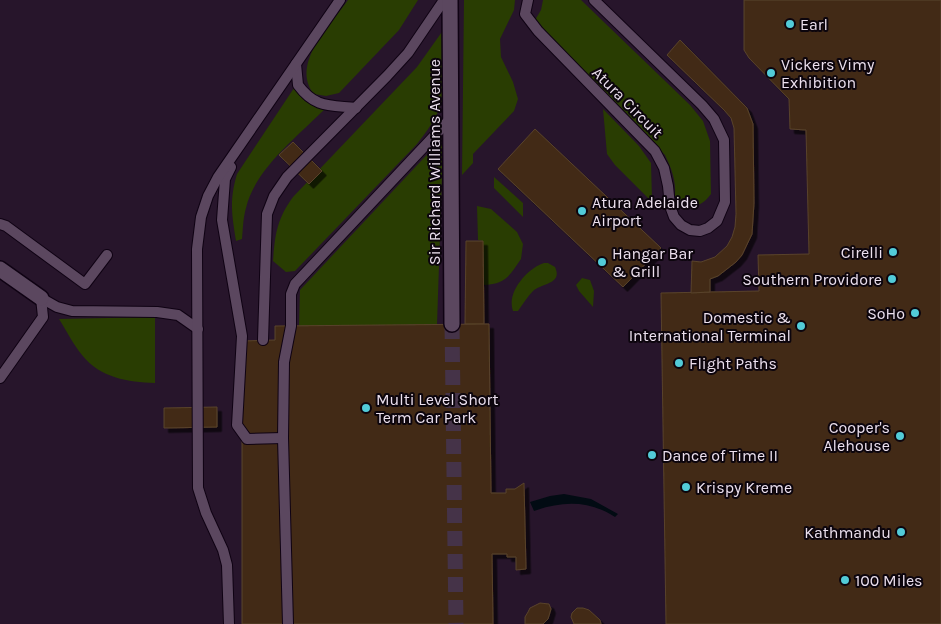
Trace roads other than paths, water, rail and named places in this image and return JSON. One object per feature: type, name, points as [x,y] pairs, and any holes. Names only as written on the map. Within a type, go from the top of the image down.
[{"type":"main road","name":"Sir Richard Williams Avenue","points":[[450,0],[452,324]]},
{"type":"main road","points":[[0,269],[41,298]]},
{"type":"lane","points":[[229,624],[227,565],[223,550],[206,513],[198,488],[197,249],[201,217],[208,196],[218,177],[340,0]]},
{"type":"lane","points":[[263,340],[267,214],[274,196],[287,177],[408,54],[444,0]]},
{"type":"lane","name":"Atura Circuit","points":[[528,0],[525,14],[545,38],[655,151],[664,168],[670,206],[674,218],[690,230],[700,231],[708,228],[717,221],[725,202],[724,140],[714,119],[594,0]]},
{"type":"lane","points":[[296,64],[298,85],[305,95],[313,101],[323,105],[356,108]]},
{"type":"lane","points":[[288,624],[283,438],[284,362],[291,326],[291,294],[296,284],[452,117]]},
{"type":"lane","points":[[243,141],[225,179],[222,220],[242,336],[237,425],[247,439],[283,438]]},
{"type":"lane","points":[[0,224],[6,226],[85,284],[107,255]]},
{"type":"lane","points":[[41,298],[57,307],[72,312],[157,312],[178,316],[198,329]]},
{"type":"lane","points":[[0,378],[43,317],[41,298]]},
{"type":"tunnel","points":[[452,324],[456,624]]},
{"type":"place","name":"Earl","points":[[790,24]]},
{"type":"place","name":"Vickers Vimy Exhibition","points":[[771,73]]},
{"type":"place","name":"Atura Adelaide Airport","points":[[582,211]]},
{"type":"place","name":"Cirelli","points":[[893,252]]},
{"type":"place","name":"Hangar Bar & Grill","points":[[602,262]]},
{"type":"place","name":"Southern Providore","points":[[892,279]]},
{"type":"place","name":"SoHo","points":[[915,313]]},
{"type":"place","name":"Domestic & International Terminal","points":[[801,326]]},
{"type":"place","name":"Flight Paths","points":[[679,363]]},
{"type":"place","name":"Multi Level Short Term Car Park","points":[[366,408]]},
{"type":"place","name":"Cooper's Alehouse","points":[[900,436]]},
{"type":"place","name":"Dance of Time II","points":[[652,455]]},
{"type":"place","name":"Krispy Kreme","points":[[686,487]]},
{"type":"place","name":"Kathmandu","points":[[901,532]]},
{"type":"place","name":"100 Miles","points":[[845,580]]}]
